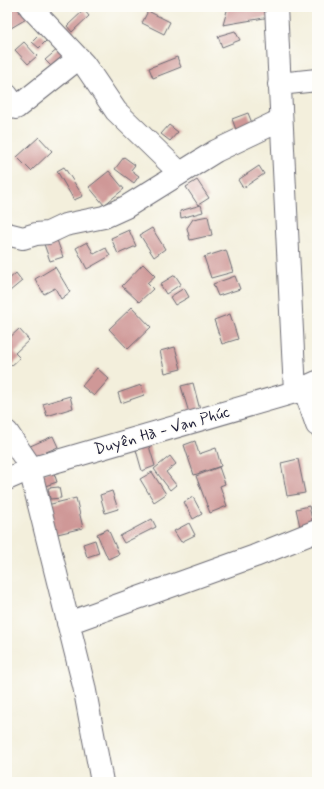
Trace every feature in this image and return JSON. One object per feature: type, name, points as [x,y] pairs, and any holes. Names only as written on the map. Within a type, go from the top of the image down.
[{"type":"street","points":[[30,7],[84,64],[116,111],[180,173]]},
{"type":"street","points":[[276,7],[281,120],[305,388],[317,425]]},
{"type":"street","points":[[7,95],[16,108],[79,58]]},
{"type":"street","points":[[279,84],[317,80]]},
{"type":"street","points":[[7,234],[23,238],[36,234],[48,233],[65,225],[104,217],[126,207],[216,151],[281,120]]},
{"type":"street","name":"Duyên Hà - Vạn Phúc","points":[[7,478],[30,469],[305,388]]},
{"type":"street","points":[[7,432],[28,463],[30,469],[84,686],[102,782]]},
{"type":"street","points":[[68,622],[255,556],[317,531]]},
{"type":"building","points":[[13,7],[21,7],[28,18],[11,28],[7,22],[7,10]]},
{"type":"building","points":[[228,7],[268,7],[270,17],[223,25]]},
{"type":"building","points":[[84,10],[89,16],[72,32],[67,26]]},
{"type":"building","points":[[148,11],[170,22],[164,34],[142,23]]},
{"type":"building","points":[[235,31],[240,40],[222,47],[218,36]]},
{"type":"building","points":[[40,34],[47,40],[39,48],[32,42]]},
{"type":"building","points":[[24,42],[37,56],[28,64],[15,50]]},
{"type":"building","points":[[59,48],[67,57],[54,69],[45,60]]},
{"type":"building","points":[[177,57],[181,67],[153,78],[149,68]]},
{"type":"building","points":[[248,113],[254,128],[238,135],[232,119]]},
{"type":"building","points":[[169,125],[178,132],[170,141],[161,134]]},
{"type":"building","points":[[39,137],[52,151],[31,171],[17,157]]},
{"type":"building","points":[[124,157],[135,165],[131,170],[139,176],[134,183],[115,169]]},
{"type":"building","points":[[259,166],[264,174],[243,188],[238,180]]},
{"type":"building","points":[[64,167],[83,196],[74,200],[57,171]]},
{"type":"building","points":[[109,171],[124,189],[104,205],[89,187]]},
{"type":"building","points":[[197,180],[209,198],[198,205],[186,187]]},
{"type":"building","points":[[201,205],[203,212],[181,218],[180,211]]},
{"type":"building","points":[[208,216],[212,235],[190,240],[187,228],[193,219]]},
{"type":"building","points":[[152,228],[165,249],[154,257],[140,235]]},
{"type":"building","points":[[129,230],[136,246],[118,254],[111,238]]},
{"type":"building","points":[[57,240],[63,257],[50,261],[44,244]]},
{"type":"building","points":[[87,242],[94,254],[106,248],[110,256],[87,269],[76,248]]},
{"type":"building","points":[[226,250],[233,272],[211,278],[204,257]]},
{"type":"building","points":[[143,264],[155,276],[147,283],[153,289],[139,302],[122,286]]},
{"type":"building","points":[[55,267],[70,292],[61,299],[55,288],[44,294],[35,279]]},
{"type":"building","points":[[16,273],[22,281],[10,291],[7,287],[7,281]]},
{"type":"building","points":[[175,275],[181,284],[166,294],[160,284]]},
{"type":"building","points":[[235,276],[240,289],[218,296],[213,284]]},
{"type":"building","points":[[184,288],[189,297],[175,305],[170,297]]},
{"type":"building","points":[[132,307],[151,327],[128,349],[109,329]]},
{"type":"building","points":[[230,314],[238,339],[222,344],[214,320]]},
{"type":"building","points":[[19,329],[29,340],[15,353],[20,358],[11,366],[7,361],[7,340]]},
{"type":"building","points":[[175,347],[181,369],[165,373],[160,351]]},
{"type":"building","points":[[97,368],[109,379],[94,396],[82,386]]},
{"type":"building","points":[[193,383],[200,410],[189,413],[181,386]]},
{"type":"building","points":[[141,385],[144,395],[121,403],[118,393]]},
{"type":"building","points":[[70,396],[73,408],[47,416],[43,404]]},
{"type":"building","points":[[53,436],[58,447],[32,458],[28,447]]},
{"type":"building","points":[[195,441],[199,454],[216,448],[221,466],[194,475],[184,445]]},
{"type":"building","points":[[149,446],[155,466],[142,471],[136,450]]},
{"type":"building","points":[[170,456],[176,464],[166,472],[176,485],[170,490],[154,469]]},
{"type":"building","points":[[298,459],[305,493],[287,496],[281,463]]},
{"type":"building","points":[[219,467],[225,484],[220,486],[227,506],[210,513],[196,476]]},
{"type":"building","points":[[53,470],[57,482],[42,487],[38,475]]},
{"type":"building","points":[[152,472],[166,494],[154,502],[140,479]]},
{"type":"building","points":[[59,487],[61,498],[50,499],[48,488]]},
{"type":"building","points":[[112,491],[118,509],[105,513],[100,495]]},
{"type":"building","points":[[193,497],[202,514],[193,519],[184,502]]},
{"type":"building","points":[[76,498],[83,528],[49,536],[43,506]]},
{"type":"building","points":[[317,501],[317,515],[311,503]]},
{"type":"building","points":[[309,506],[314,528],[301,531],[296,509]]},
{"type":"building","points":[[152,519],[156,527],[124,543],[120,536]]},
{"type":"building","points":[[189,523],[195,535],[181,542],[174,531]]},
{"type":"building","points":[[108,529],[119,554],[108,559],[97,534]]},
{"type":"building","points":[[95,540],[99,553],[87,557],[83,544]]}]
